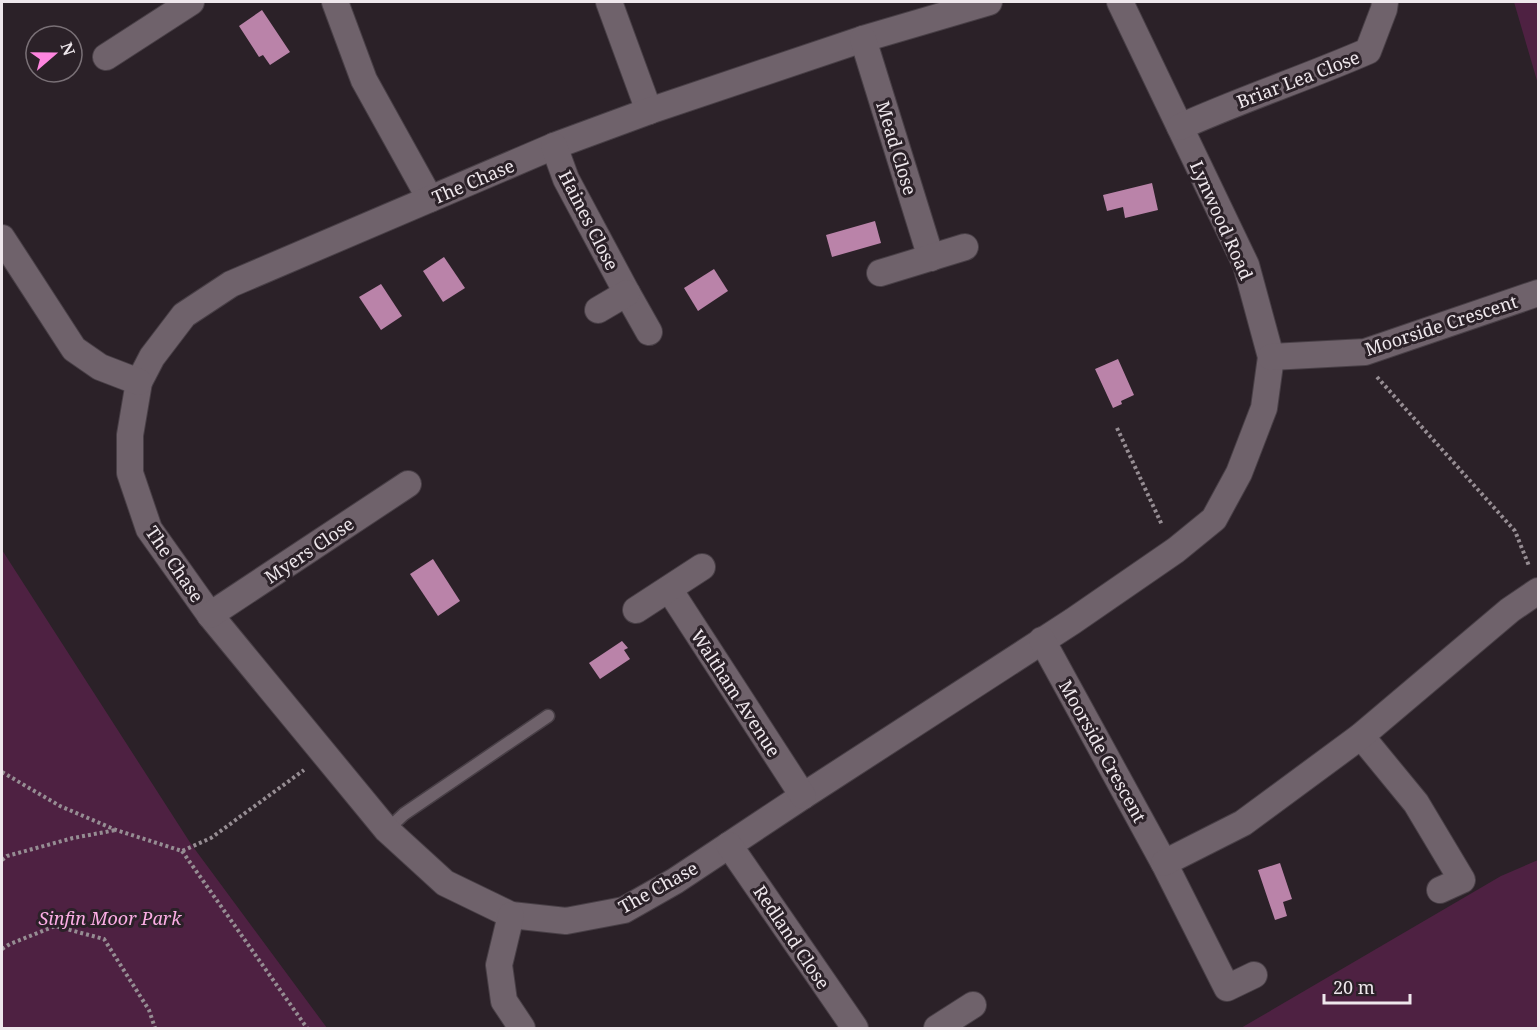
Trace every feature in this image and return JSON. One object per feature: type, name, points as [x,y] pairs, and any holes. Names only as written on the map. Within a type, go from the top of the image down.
[{"type":"street","points":[[106,57],[191,2]]},
{"type":"street","points":[[335,2],[364,80],[430,199]]},
{"type":"street","points":[[609,2],[649,111]]},
{"type":"street","name":"The Chase","points":[[989,2],[863,39],[649,111],[554,146],[231,284],[183,315],[152,357],[140,382],[130,435],[130,473],[149,529],[210,615],[387,830],[445,883],[511,915],[566,921],[624,910],[675,882],[1073,621]]},
{"type":"street","name":"Lynwood Road","points":[[1073,621],[1176,550],[1214,519],[1239,473],[1264,408],[1271,357],[1246,265],[1120,2]]},
{"type":"street","name":"Briar Lea Close","points":[[1180,127],[1368,51],[1385,2]]},
{"type":"street","name":"Mead Close","points":[[863,39],[931,258]]},
{"type":"street","name":"Haines Close","points":[[554,146],[566,178],[649,332]]},
{"type":"street","points":[[2,238],[74,349],[99,367],[140,382]]},
{"type":"street","points":[[880,273],[965,247]]},
{"type":"street","points":[[598,310],[627,293]]},
{"type":"street","name":"Moorside Crescent","points":[[1271,357],[1365,352],[1539,293]]},
{"type":"street","name":"Myers Close","points":[[210,615],[408,484]]},
{"type":"street","points":[[636,610],[702,567]]},
{"type":"street","points":[[1164,863],[1243,823],[1361,736],[1510,610],[1535,581]]},
{"type":"street","name":"Waltham Avenue","points":[[669,589],[803,796]]},
{"type":"street","name":"Moorside Crescent","points":[[1042,640],[1164,863],[1227,988],[1254,975]]},
{"type":"street","points":[[1361,736],[1416,803],[1462,880],[1440,890]]},
{"type":"street","name":"Redland Close","points":[[729,845],[855,1029]]},
{"type":"street","points":[[511,915],[499,965],[504,1001],[522,1029]]},
{"type":"street","points":[[937,1029],[973,1005]]},
{"type":"lane","points":[[387,830],[404,814],[548,716]]},
{"type":"path","points":[[1365,352],[1374,373],[1515,531],[1535,581]]},
{"type":"path","points":[[1117,428],[1168,539],[1176,550]]},
{"type":"path","points":[[182,851],[211,838],[325,755]]},
{"type":"path","points":[[2,772],[60,806],[117,830],[182,851],[307,1029]]},
{"type":"path","points":[[2,860],[7,856],[72,838],[117,830]]},
{"type":"path","points":[[2,949],[55,926],[104,939],[148,1010],[155,1029]]},
{"type":"green space","points":[[1514,2],[1538,2],[1538,84]]},
{"type":"green space","name":"Sinfin Moor Park","points":[[2,550],[191,844],[327,1028],[2,1028]]},
{"type":"green space","points":[[1538,860],[1538,1028],[1241,1028],[1501,876]]},
{"type":"building","points":[[262,10],[290,52],[270,65],[263,55],[259,57],[239,26]]},
{"type":"building","points":[[1152,183],[1158,210],[1125,218],[1123,207],[1107,211],[1103,195]]},
{"type":"building","points":[[875,221],[881,243],[832,257],[826,235]]},
{"type":"building","points":[[444,257],[465,288],[443,302],[423,271]]},
{"type":"building","points":[[714,269],[728,291],[698,311],[684,288]]},
{"type":"building","points":[[381,284],[402,316],[381,330],[359,297]]},
{"type":"building","points":[[1118,359],[1134,395],[1113,408],[1095,369]]},
{"type":"building","points":[[433,559],[460,601],[438,616],[410,574]]},
{"type":"building","points":[[622,641],[628,648],[624,650],[630,659],[600,679],[589,663]]},
{"type":"building","points":[[1280,863],[1292,899],[1283,902],[1287,916],[1275,920],[1258,870]]}]
